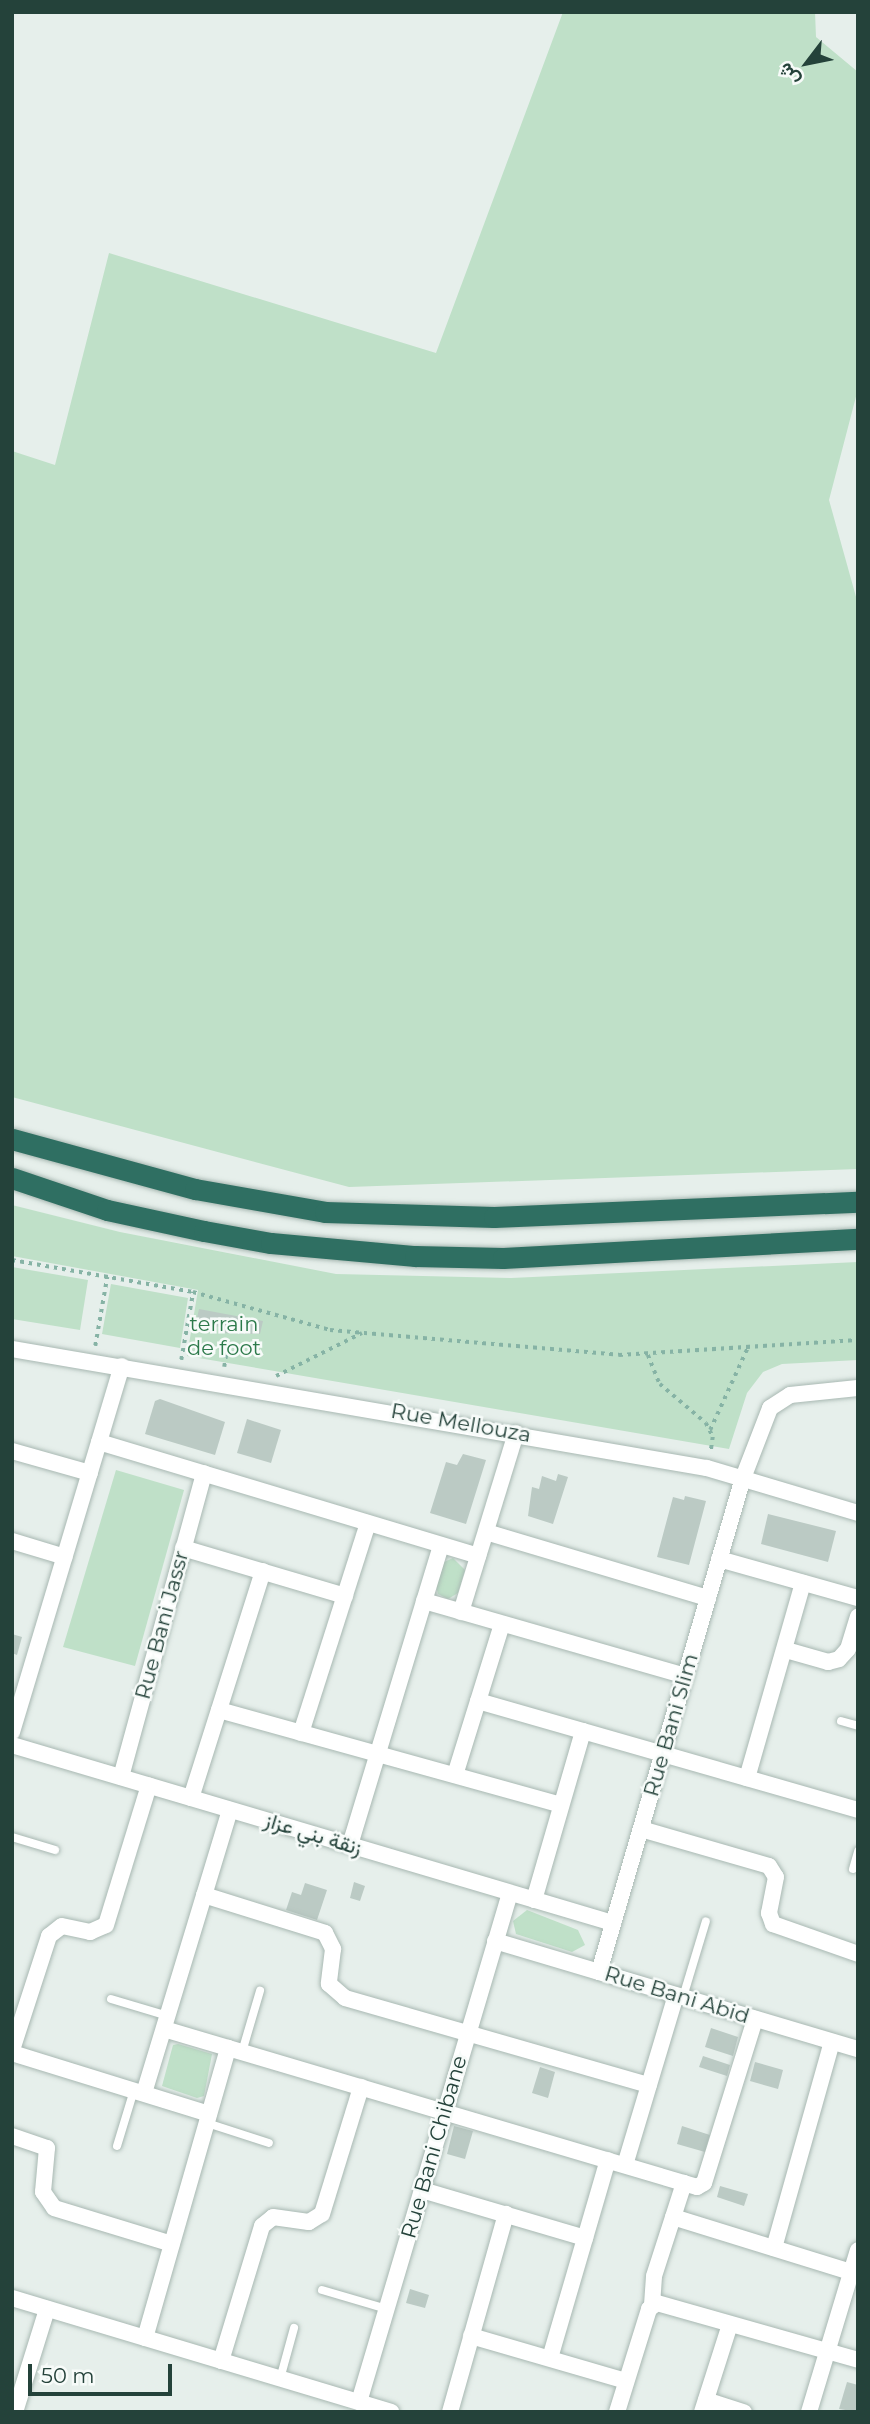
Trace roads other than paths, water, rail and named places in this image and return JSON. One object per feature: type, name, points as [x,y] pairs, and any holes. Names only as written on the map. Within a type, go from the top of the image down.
[{"type":"highway","points":[[12,1139],[195,1189],[325,1212],[494,1217],[858,1202]]},
{"type":"highway","points":[[12,1178],[107,1210],[204,1231],[271,1243],[415,1256],[503,1258],[858,1240]]},
{"type":"street","name":"Rue Mellouza","points":[[12,1349],[516,1433],[707,1468],[858,1513]]},
{"type":"street","points":[[12,1732],[122,1366]]},
{"type":"street","points":[[743,1478],[776,1402],[797,1394],[858,1388]]},
{"type":"street","points":[[461,1612],[516,1433]]},
{"type":"street","points":[[99,1442],[478,1556]]},
{"type":"street","points":[[12,1451],[90,1473]]},
{"type":"street","name":"Rue Bani Jassr","points":[[121,1777],[204,1473]]},
{"type":"street","name":"Rue Bani Slim","points":[[599,1972],[743,1478]]},
{"type":"street","points":[[301,1733],[368,1523]]},
{"type":"street","points":[[486,1532],[708,1598]]},
{"type":"street","points":[[12,1541],[65,1557]]},
{"type":"street","points":[[350,1845],[441,1545]]},
{"type":"street","points":[[183,1548],[345,1595]]},
{"type":"street","points":[[719,1559],[858,1598]]},
{"type":"street","points":[[191,1798],[263,1571]]},
{"type":"street","points":[[747,1778],[786,1650],[803,1583]]},
{"type":"street","points":[[424,1601],[685,1676]]},
{"type":"street","points":[[786,1650],[828,1662],[839,1659],[848,1649],[858,1617]]},
{"type":"street","points":[[455,1775],[502,1623]]},
{"type":"street","points":[[478,1701],[858,1810]]},
{"type":"street","points":[[219,1710],[561,1805]]},
{"type":"street","points":[[534,1900],[583,1731]]},
{"type":"street","name":"زنقة بني عزاز","points":[[12,1745],[613,1923]]},
{"type":"street","points":[[149,1785],[106,1925],[90,1932],[62,1926],[49,1936],[12,2052],[139,2092],[208,2119]]},
{"type":"street","points":[[139,2092],[166,2022],[230,1810]]},
{"type":"street","points":[[641,1829],[769,1866],[776,1877],[769,1913],[773,1924],[858,1954]]},
{"type":"street","name":"Rue Bani Chibane","points":[[359,2402],[510,1893]]},
{"type":"street","points":[[204,1895],[325,1933],[333,1949],[328,1984],[340,1996],[649,2085]]},
{"type":"street","name":"Rue Bani Abid","points":[[495,1941],[858,2049]]},
{"type":"street","points":[[625,2165],[679,1996]]},
{"type":"street","points":[[166,2022],[235,2050],[697,2187],[704,2183],[755,2019]]},
{"type":"street","points":[[774,2248],[832,2042]]},
{"type":"street","points":[[145,2338],[208,2119],[235,2050]]},
{"type":"street","points":[[221,2361],[262,2226],[273,2217],[305,2222],[322,2214],[361,2087]]},
{"type":"street","points":[[12,2136],[47,2148],[43,2192],[54,2208],[172,2244]]},
{"type":"street","points":[[550,2358],[608,2160]]},
{"type":"street","points":[[617,2412],[652,2305],[652,2286],[684,2183]]},
{"type":"street","points":[[422,2190],[585,2238]]},
{"type":"street","points":[[450,2412],[506,2214]]},
{"type":"street","points":[[673,2217],[851,2272]]},
{"type":"street","points":[[809,2412],[858,2250]]},
{"type":"street","points":[[12,2298],[391,2412]]},
{"type":"street","points":[[652,2305],[662,2303],[858,2360]]},
{"type":"street","points":[[15,2412],[47,2309]]},
{"type":"street","points":[[730,2323],[704,2406],[744,2412]]},
{"type":"street","points":[[471,2336],[626,2381]]},
{"type":"lane","points":[[841,1721],[858,1726]]},
{"type":"lane","points":[[12,1837],[55,1850]]},
{"type":"lane","points":[[853,1869],[858,1851]]},
{"type":"lane","points":[[679,1996],[706,1921]]},
{"type":"lane","points":[[235,2050],[260,1991]]},
{"type":"lane","points":[[111,1999],[166,2022]]},
{"type":"lane","points":[[117,2146],[139,2092]]},
{"type":"lane","points":[[208,2119],[269,2143]]},
{"type":"lane","points":[[322,2290],[387,2309]]},
{"type":"lane","points":[[280,2379],[294,2328]]},
{"type":"park label","name":"terrain de foot","points":[[224,1336]]}]
